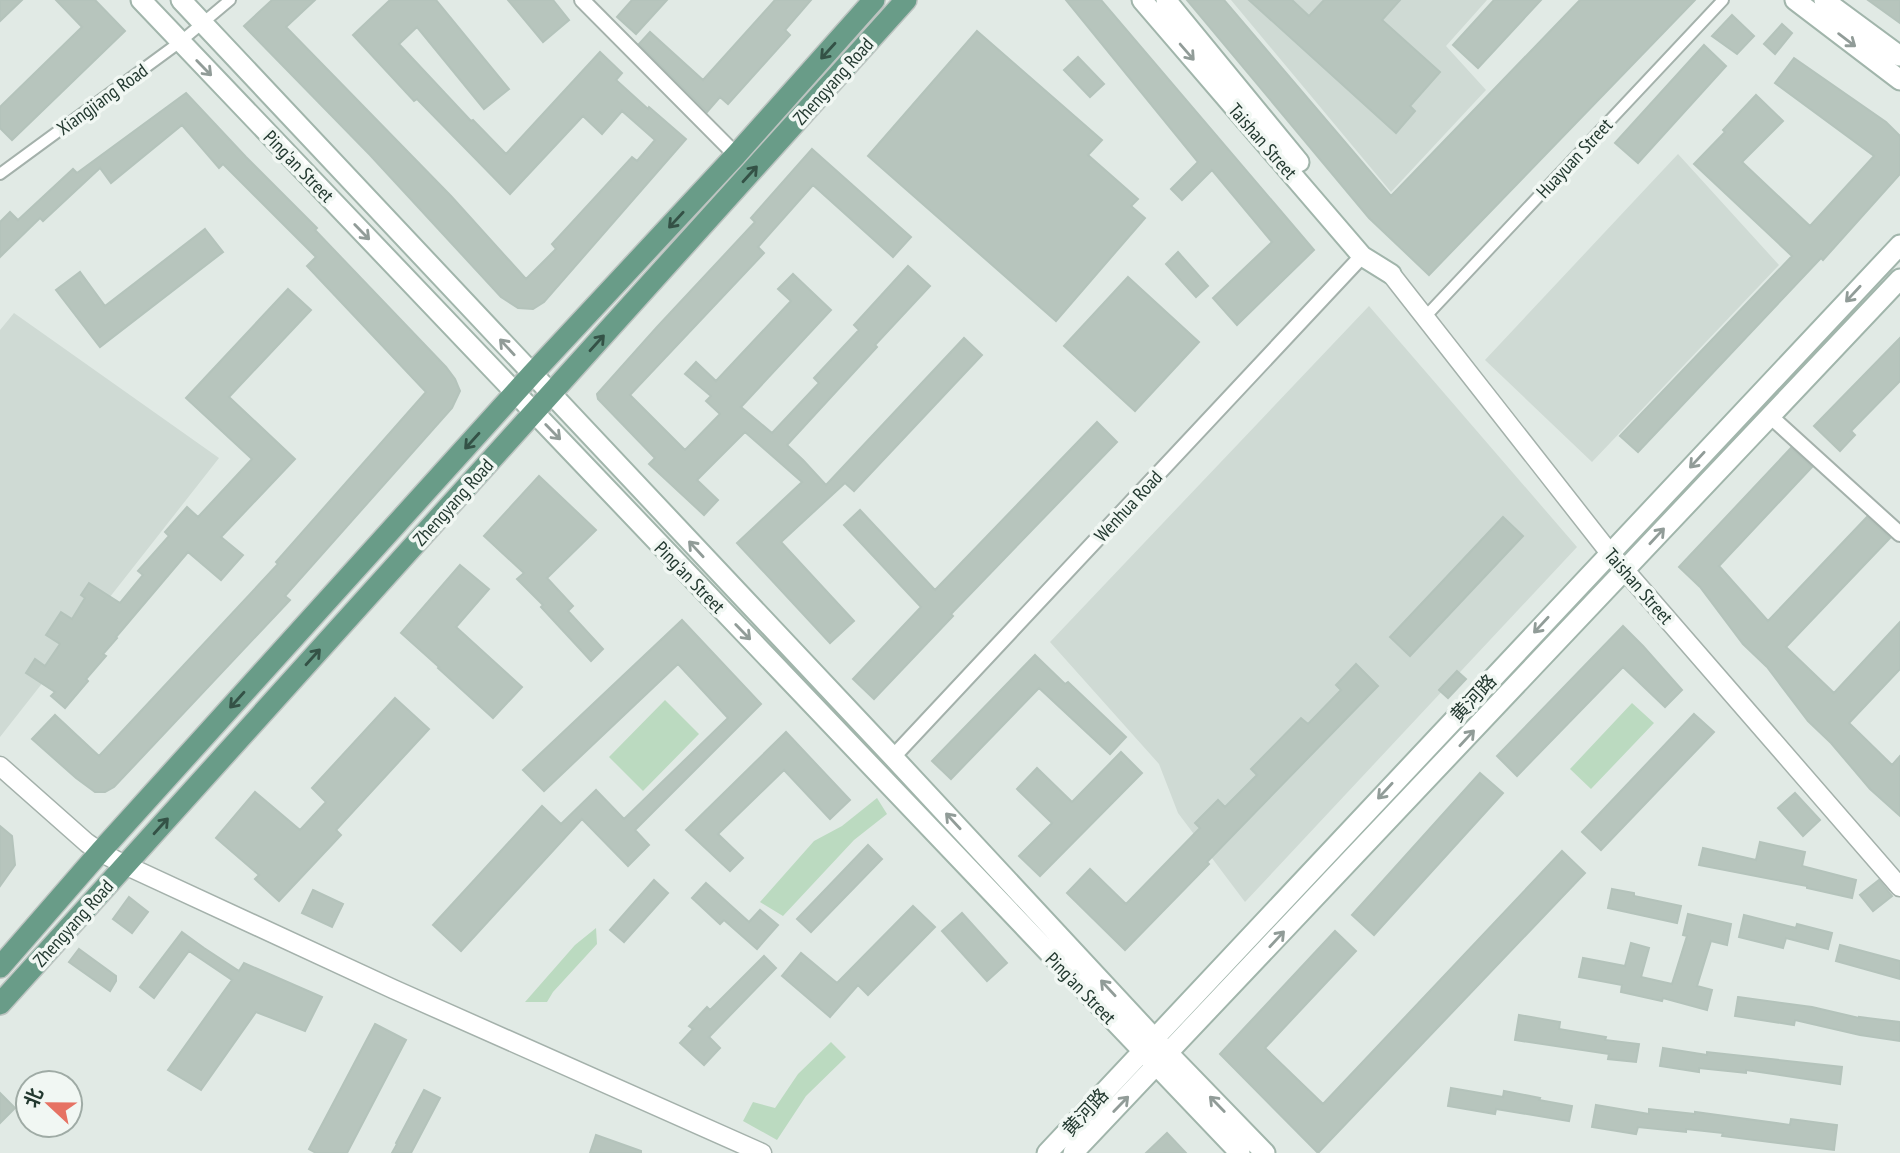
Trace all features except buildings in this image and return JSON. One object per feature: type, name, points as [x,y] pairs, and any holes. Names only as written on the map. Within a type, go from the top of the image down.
[{"type":"main road","name":"Ping'an Street","points":[[141,0],[534,412],[1148,1044],[1240,1153]]},
{"type":"main road","name":"Ping'an Street","points":[[181,0],[893,757],[1148,1044]]},
{"type":"main road","name":"Zhengyang Road","points":[[0,967],[100,852],[532,374],[736,155],[874,0]]},
{"type":"main road","name":"Zhengyang Road","points":[[0,1004],[906,0]]},
{"type":"main road","name":"Taishan Street","points":[[1142,0],[1362,256],[1391,274]]},
{"type":"main road","name":"Taishan Street","points":[[1166,0],[1391,274]]},
{"type":"main road","points":[[1795,0],[1900,80]]},
{"type":"main road","points":[[1824,0],[1900,56]]},
{"type":"main road","name":"黄河路","points":[[1047,1153],[1900,245]]},
{"type":"main road","name":"黄河路","points":[[1073,1153],[1770,416],[1897,289]]},
{"type":"main road","name":"Ping'an Street","points":[[1163,1060],[1265,1153]]},
{"type":"street","name":"Xiangjiang Road","points":[[0,174],[204,24],[230,0]]},
{"type":"street","points":[[582,0],[736,155]]},
{"type":"street","name":"Huayuan Street","points":[[1426,316],[1723,0]]},
{"type":"street","name":"Wenhua Road","points":[[893,757],[1362,256]]},
{"type":"street","name":"Taishan Street","points":[[1391,274],[1609,552],[1900,887]]},
{"type":"street","points":[[1770,416],[1900,534]]},
{"type":"street","points":[[0,766],[100,852],[125,865],[393,989],[762,1153]]},
{"type":"shaded area","points":[[1231,0],[1487,0],[1446,46],[1486,90],[1391,192]]},
{"type":"shaded area","points":[[1678,154],[1779,265],[1592,462],[1485,360]]},
{"type":"shaded area","points":[[1369,306],[1577,547],[1245,902],[1178,813],[1159,764],[1050,642]]},
{"type":"shaded area","points":[[14,313],[219,458],[0,737],[0,330]]},
{"type":"green space","points":[[665,700],[699,734],[643,791],[609,757]]},
{"type":"green space","points":[[1632,703],[1654,723],[1591,789],[1570,769]]},
{"type":"green space","points":[[877,798],[887,814],[854,840],[783,916],[760,902],[814,841],[842,826]]},
{"type":"green space","points":[[596,928],[597,944],[547,1002],[525,1002],[575,945]]},
{"type":"green space","points":[[831,1042],[846,1057],[806,1096],[777,1140],[743,1121],[753,1102],[775,1108],[798,1074]]}]
